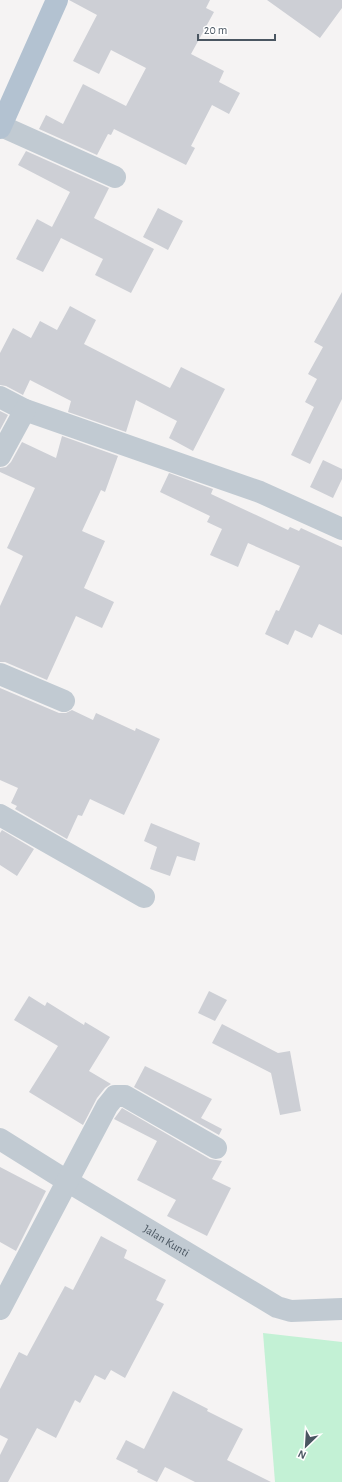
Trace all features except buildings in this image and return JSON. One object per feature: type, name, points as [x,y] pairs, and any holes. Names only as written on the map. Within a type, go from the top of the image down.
[{"type":"main road","points":[[0,127],[57,0]]},
{"type":"street","points":[[0,127],[115,177]]},
{"type":"street","points":[[0,397],[25,410],[260,492],[342,529]]},
{"type":"street","points":[[0,456],[25,410]]},
{"type":"street","points":[[0,674],[64,701]]},
{"type":"street","points":[[0,815],[144,897]]},
{"type":"street","points":[[0,1309],[106,1106],[115,1096],[125,1096],[216,1148]]},
{"type":"street","name":"Jalan Kunti","points":[[0,1139],[67,1181],[278,1306],[291,1311],[306,1312],[342,1309]]},
{"type":"green space","points":[[263,1333],[342,1342],[342,1482],[275,1482]]}]
